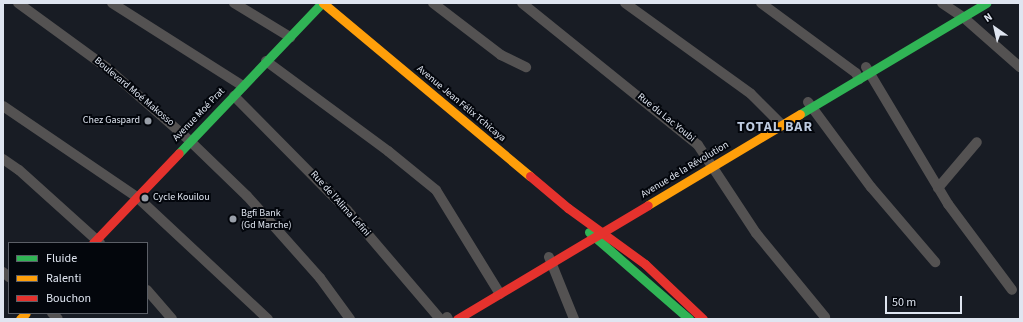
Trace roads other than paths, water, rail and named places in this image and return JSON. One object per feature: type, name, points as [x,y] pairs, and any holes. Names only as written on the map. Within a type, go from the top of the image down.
[{"type":"street","name":"Boulevard Moé Makosso","points":[[18,3],[107,68],[190,141],[247,196],[320,278],[350,319]]},
{"type":"street","points":[[112,3],[243,86]]},
{"type":"street","points":[[234,3],[290,37]]},
{"type":"street","name":"Avenue Moé Prat","points":[[96,242],[137,196],[322,3]]},
{"type":"street","name":"Avenue Jean Félix Tchicaya","points":[[322,3],[585,222],[596,233]]},
{"type":"street","points":[[433,3],[501,54],[526,67]]},
{"type":"street","name":"Rue du Lac Youbi","points":[[522,3],[686,133],[710,164],[760,239],[824,317]]},
{"type":"street","points":[[625,3],[751,94],[780,122]]},
{"type":"street","points":[[761,3],[858,76]]},
{"type":"street","points":[[942,3],[960,15],[1020,67]]},
{"type":"street","name":"Avenue de la Révolution","points":[[960,15],[973,3]]},
{"type":"street","name":"Avenue de la Révolution","points":[[447,319],[596,233],[960,15],[986,3]]},
{"type":"street","points":[[266,61],[388,151],[436,190],[498,290]]},
{"type":"street","points":[[868,70],[938,188],[1012,290]]},
{"type":"street","name":"Rue de l'Alima Lefini","points":[[234,96],[347,210],[447,319]]},
{"type":"street","points":[[809,105],[871,187],[935,262]]},
{"type":"street","points":[[3,106],[137,196],[268,319]]},
{"type":"street","points":[[938,188],[977,142]]},
{"type":"street","points":[[3,159],[19,170],[96,242]]},
{"type":"street","name":"Avenue de la Révolution","points":[[550,260],[573,251],[596,233],[624,220],[710,164]]},
{"type":"street","points":[[624,220],[621,232],[625,248]]},
{"type":"street","points":[[596,233],[625,248],[684,300],[702,319]]},
{"type":"street","points":[[596,233],[611,251],[689,319]]},
{"type":"street","points":[[573,251],[611,251]]},
{"type":"street","points":[[550,260],[574,319]]},
{"type":"street","points":[[148,291],[172,319]]},
{"type":"place","name":"Chez Gaspard","points":[[148,121]]},
{"type":"place","name":"Cycle Kouilou","points":[[145,198]]},
{"type":"place","name":"Bgfi Bank (Gd Marche)","points":[[233,219]]},
{"type":"district","name":"TOTAL BAR","points":[[775,127]]}]
